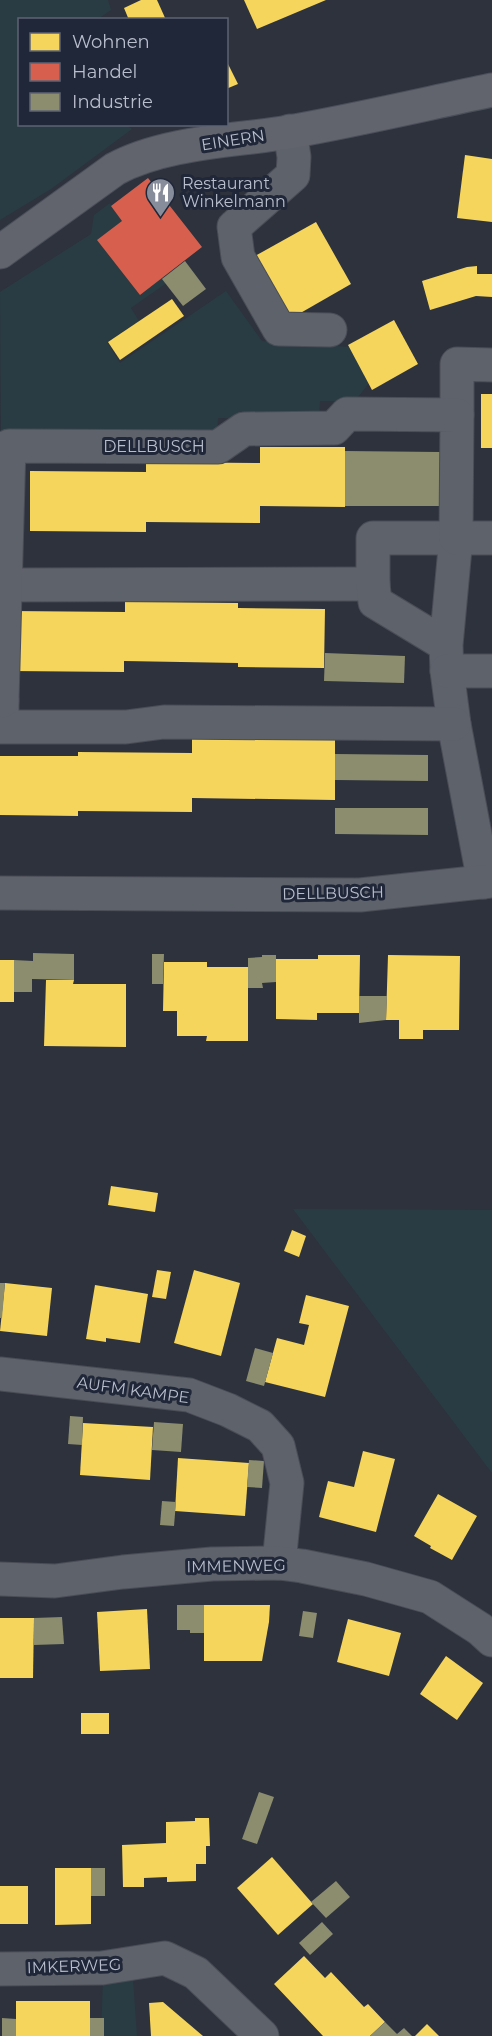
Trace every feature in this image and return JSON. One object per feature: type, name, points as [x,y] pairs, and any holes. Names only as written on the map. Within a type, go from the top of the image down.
[{"type":"main road","name":"EINERN","points":[[0,252],[115,169],[134,159],[159,152],[290,131],[492,90]]},
{"type":"street","points":[[290,131],[294,157],[293,175],[234,227],[238,257],[279,328],[330,330]]},
{"type":"street","points":[[457,415],[457,364],[492,365]]},
{"type":"street","name":"DELLBUSCH","points":[[0,893],[360,895],[488,881],[454,724],[446,658],[456,538],[457,415],[347,414],[334,428],[244,429],[218,447],[9,446],[4,487],[5,585],[1,701],[3,727],[126,727],[164,722],[454,724]]},
{"type":"street","points":[[492,538],[374,538],[372,584],[375,602],[446,658],[492,671]]},
{"type":"street","points":[[5,585],[372,584]]},
{"type":"street","name":"AUFM KAMPE","points":[[0,1374],[189,1395],[228,1410],[260,1426],[278,1446],[287,1483],[279,1563]]},
{"type":"street","name":"IMMENWEG","points":[[0,1579],[55,1581],[212,1563],[279,1563],[366,1579],[430,1597],[480,1629],[492,1641]]},
{"type":"street","name":"IMKERWEG","points":[[0,1969],[102,1968],[165,1958],[196,1973],[262,2036]]},
{"type":"shaded area","points":[[0,0],[108,0],[111,10],[99,18],[18,18],[18,126],[128,126],[132,129],[51,189],[0,220]]},
{"type":"shaded area","points":[[110,203],[168,282],[131,308],[139,321],[107,342],[120,363],[226,291],[262,341],[350,347],[369,383],[355,401],[320,401],[319,420],[218,418],[217,437],[1,436],[0,292],[91,234],[94,215]]},
{"type":"shaded area","points":[[293,1209],[492,1210],[492,1473]]},
{"type":"shaded area","points":[[103,1978],[133,1978],[137,2036],[101,2036]]},
{"type":"building: Wohnen","points":[[141,0],[157,0],[165,18],[128,18],[124,8]]},
{"type":"building: Wohnen","points":[[244,0],[326,0],[257,29]]},
{"type":"building: Wohnen","points":[[228,64],[238,84],[228,88]]},
{"type":"building: Wohnen","points":[[465,155],[492,159],[492,222],[457,218]]},
{"type":"building: Wohnen","points":[[316,222],[351,284],[290,319],[255,256]]},
{"type":"building: Wohnen","points":[[477,266],[477,274],[492,274],[492,297],[476,296],[430,310],[422,281]]},
{"type":"building: Wohnen","points":[[172,299],[184,316],[120,360],[108,342]]},
{"type":"building: Wohnen","points":[[394,320],[418,364],[372,390],[348,345]]},
{"type":"building: Wohnen","points":[[481,394],[492,394],[492,448],[481,448]]},
{"type":"building: Wohnen","points":[[260,447],[345,447],[345,507],[260,506],[260,523],[146,522],[146,532],[30,531],[30,471],[146,472],[146,462],[260,463]]},
{"type":"building: Wohnen","points":[[125,602],[238,603],[238,608],[325,609],[324,668],[238,667],[238,663],[124,661],[124,672],[10,671],[11,611],[125,612]]},
{"type":"building: Wohnen","points":[[192,739],[335,740],[335,800],[192,798],[192,812],[78,811],[78,816],[0,815],[0,756],[78,756],[78,752],[192,753]]},
{"type":"building: Wohnen","points":[[318,955],[360,955],[359,1013],[317,1013],[317,1020],[276,1019],[276,959],[318,959]]},
{"type":"building: Wohnen","points":[[388,955],[460,956],[459,1030],[423,1030],[423,1039],[399,1039],[399,1020],[386,1020]]},
{"type":"building: Wohnen","points":[[0,960],[14,960],[14,1002],[0,1002]]},
{"type":"building: Wohnen","points":[[164,962],[207,962],[207,967],[248,967],[248,1041],[206,1041],[207,1036],[177,1036],[177,1011],[163,1011]]},
{"type":"building: Wohnen","points":[[46,980],[74,980],[73,984],[126,984],[126,1047],[44,1046]]},
{"type":"building: Wohnen","points":[[111,1186],[158,1193],[155,1212],[108,1205]]},
{"type":"building: Wohnen","points":[[292,1230],[306,1236],[299,1257],[284,1251]]},
{"type":"building: Wohnen","points":[[157,1270],[171,1272],[166,1299],[152,1297]]},
{"type":"building: Wohnen","points":[[194,1270],[240,1283],[221,1356],[174,1343]]},
{"type":"building: Wohnen","points":[[5,1283],[52,1288],[47,1336],[0,1331]]},
{"type":"building: Wohnen","points":[[95,1285],[148,1294],[140,1343],[106,1338],[106,1342],[86,1339]]},
{"type":"building: Wohnen","points":[[306,1295],[349,1306],[325,1397],[265,1382],[277,1338],[304,1345],[309,1325],[299,1323]]},
{"type":"building: Wohnen","points":[[83,1423],[153,1427],[150,1480],[80,1475]]},
{"type":"building: Wohnen","points":[[363,1451],[395,1459],[376,1532],[319,1517],[328,1481],[354,1487]]},
{"type":"building: Wohnen","points":[[178,1458],[249,1463],[245,1516],[175,1511]]},
{"type":"building: Wohnen","points":[[438,1494],[477,1516],[452,1560],[414,1536]]},
{"type":"building: Wohnen","points":[[204,1605],[270,1605],[262,1661],[204,1661]]},
{"type":"building: Wohnen","points":[[147,1609],[150,1669],[100,1671],[97,1612]]},
{"type":"building: Wohnen","points":[[0,1618],[34,1618],[33,1678],[0,1678]]},
{"type":"building: Wohnen","points":[[348,1619],[401,1633],[389,1676],[337,1662]]},
{"type":"building: Wohnen","points":[[446,1656],[483,1683],[457,1720],[420,1694]]},
{"type":"building: Wohnen","points":[[81,1713],[109,1713],[109,1734],[81,1734]]},
{"type":"building: Wohnen","points":[[195,1818],[209,1818],[210,1846],[206,1846],[206,1864],[196,1864],[196,1881],[167,1882],[167,1877],[144,1878],[144,1887],[123,1887],[122,1845],[166,1843],[166,1822],[195,1821]]},
{"type":"building: Wohnen","points":[[272,1857],[313,1904],[278,1935],[237,1888]]},
{"type":"building: Wohnen","points":[[55,1868],[91,1868],[91,1924],[55,1925]]},
{"type":"building: Wohnen","points":[[0,1886],[28,1886],[28,1924],[0,1924]]},
{"type":"building: Wohnen","points":[[304,1956],[325,1978],[331,1972],[364,2007],[368,2004],[385,2022],[370,2036],[323,2036],[274,1984]]},
{"type":"building: Wohnen","points":[[16,2001],[90,2001],[90,2036],[16,2036]]},
{"type":"building: Wohnen","points":[[163,2002],[203,2036],[151,2036],[149,2003]]},
{"type":"building: Wohnen","points":[[427,2024],[439,2036],[415,2036]]},
{"type":"building: Handel","points":[[148,178],[202,247],[140,295],[97,240],[122,221],[111,206]]},
{"type":"building: Industrie","points":[[185,261],[206,289],[183,306],[162,279]]},
{"type":"building: Industrie","points":[[345,451],[440,452],[439,506],[345,506]]},
{"type":"building: Industrie","points":[[325,653],[405,656],[404,683],[324,681]]},
{"type":"building: Industrie","points":[[335,754],[428,755],[428,781],[335,780]]},
{"type":"building: Industrie","points":[[335,808],[428,808],[428,835],[335,834]]},
{"type":"building: Industrie","points":[[33,953],[74,954],[74,980],[32,979],[32,992],[14,992],[14,960],[33,961]]},
{"type":"building: Industrie","points":[[152,954],[164,954],[163,984],[152,984]]},
{"type":"building: Industrie","points":[[262,955],[276,955],[276,982],[262,983],[263,988],[248,988],[248,958],[262,957]]},
{"type":"building: Industrie","points":[[359,996],[387,996],[386,1020],[359,1023]]},
{"type":"building: Industrie","points":[[0,1283],[5,1283],[2,1318],[0,1318]]},
{"type":"building: Industrie","points":[[255,1348],[273,1353],[264,1386],[246,1381]]},
{"type":"building: Industrie","points":[[70,1416],[83,1417],[82,1445],[68,1444]]},
{"type":"building: Industrie","points":[[154,1422],[183,1424],[181,1452],[152,1450]]},
{"type":"building: Industrie","points":[[249,1460],[264,1461],[262,1488],[247,1487]]},
{"type":"building: Industrie","points":[[162,1501],[176,1502],[174,1526],[160,1525]]},
{"type":"building: Industrie","points":[[177,1605],[204,1605],[204,1633],[177,1630]]},
{"type":"building: Industrie","points":[[303,1611],[317,1613],[313,1638],[299,1636]]},
{"type":"building: Industrie","points":[[62,1617],[64,1644],[34,1645],[34,1618]]},
{"type":"building: Industrie","points":[[259,1792],[274,1797],[257,1844],[242,1839]]},
{"type":"building: Industrie","points":[[91,1868],[105,1868],[105,1896],[91,1896]]},
{"type":"building: Industrie","points":[[336,1881],[350,1897],[326,1918],[311,1902]]},
{"type":"building: Industrie","points":[[322,1922],[333,1934],[310,1955],[299,1943]]},
{"type":"building: Industrie","points":[[2,2018],[16,2019],[16,2036],[2,2036]]},
{"type":"building: Industrie","points":[[90,2018],[104,2018],[104,2036],[90,2036]]},
{"type":"building: Industrie","points":[[385,2022],[397,2034],[404,2028],[412,2036],[370,2036]]},
{"type":"place","name":"Restaurant Winkelmann","points":[[161,218]]}]
